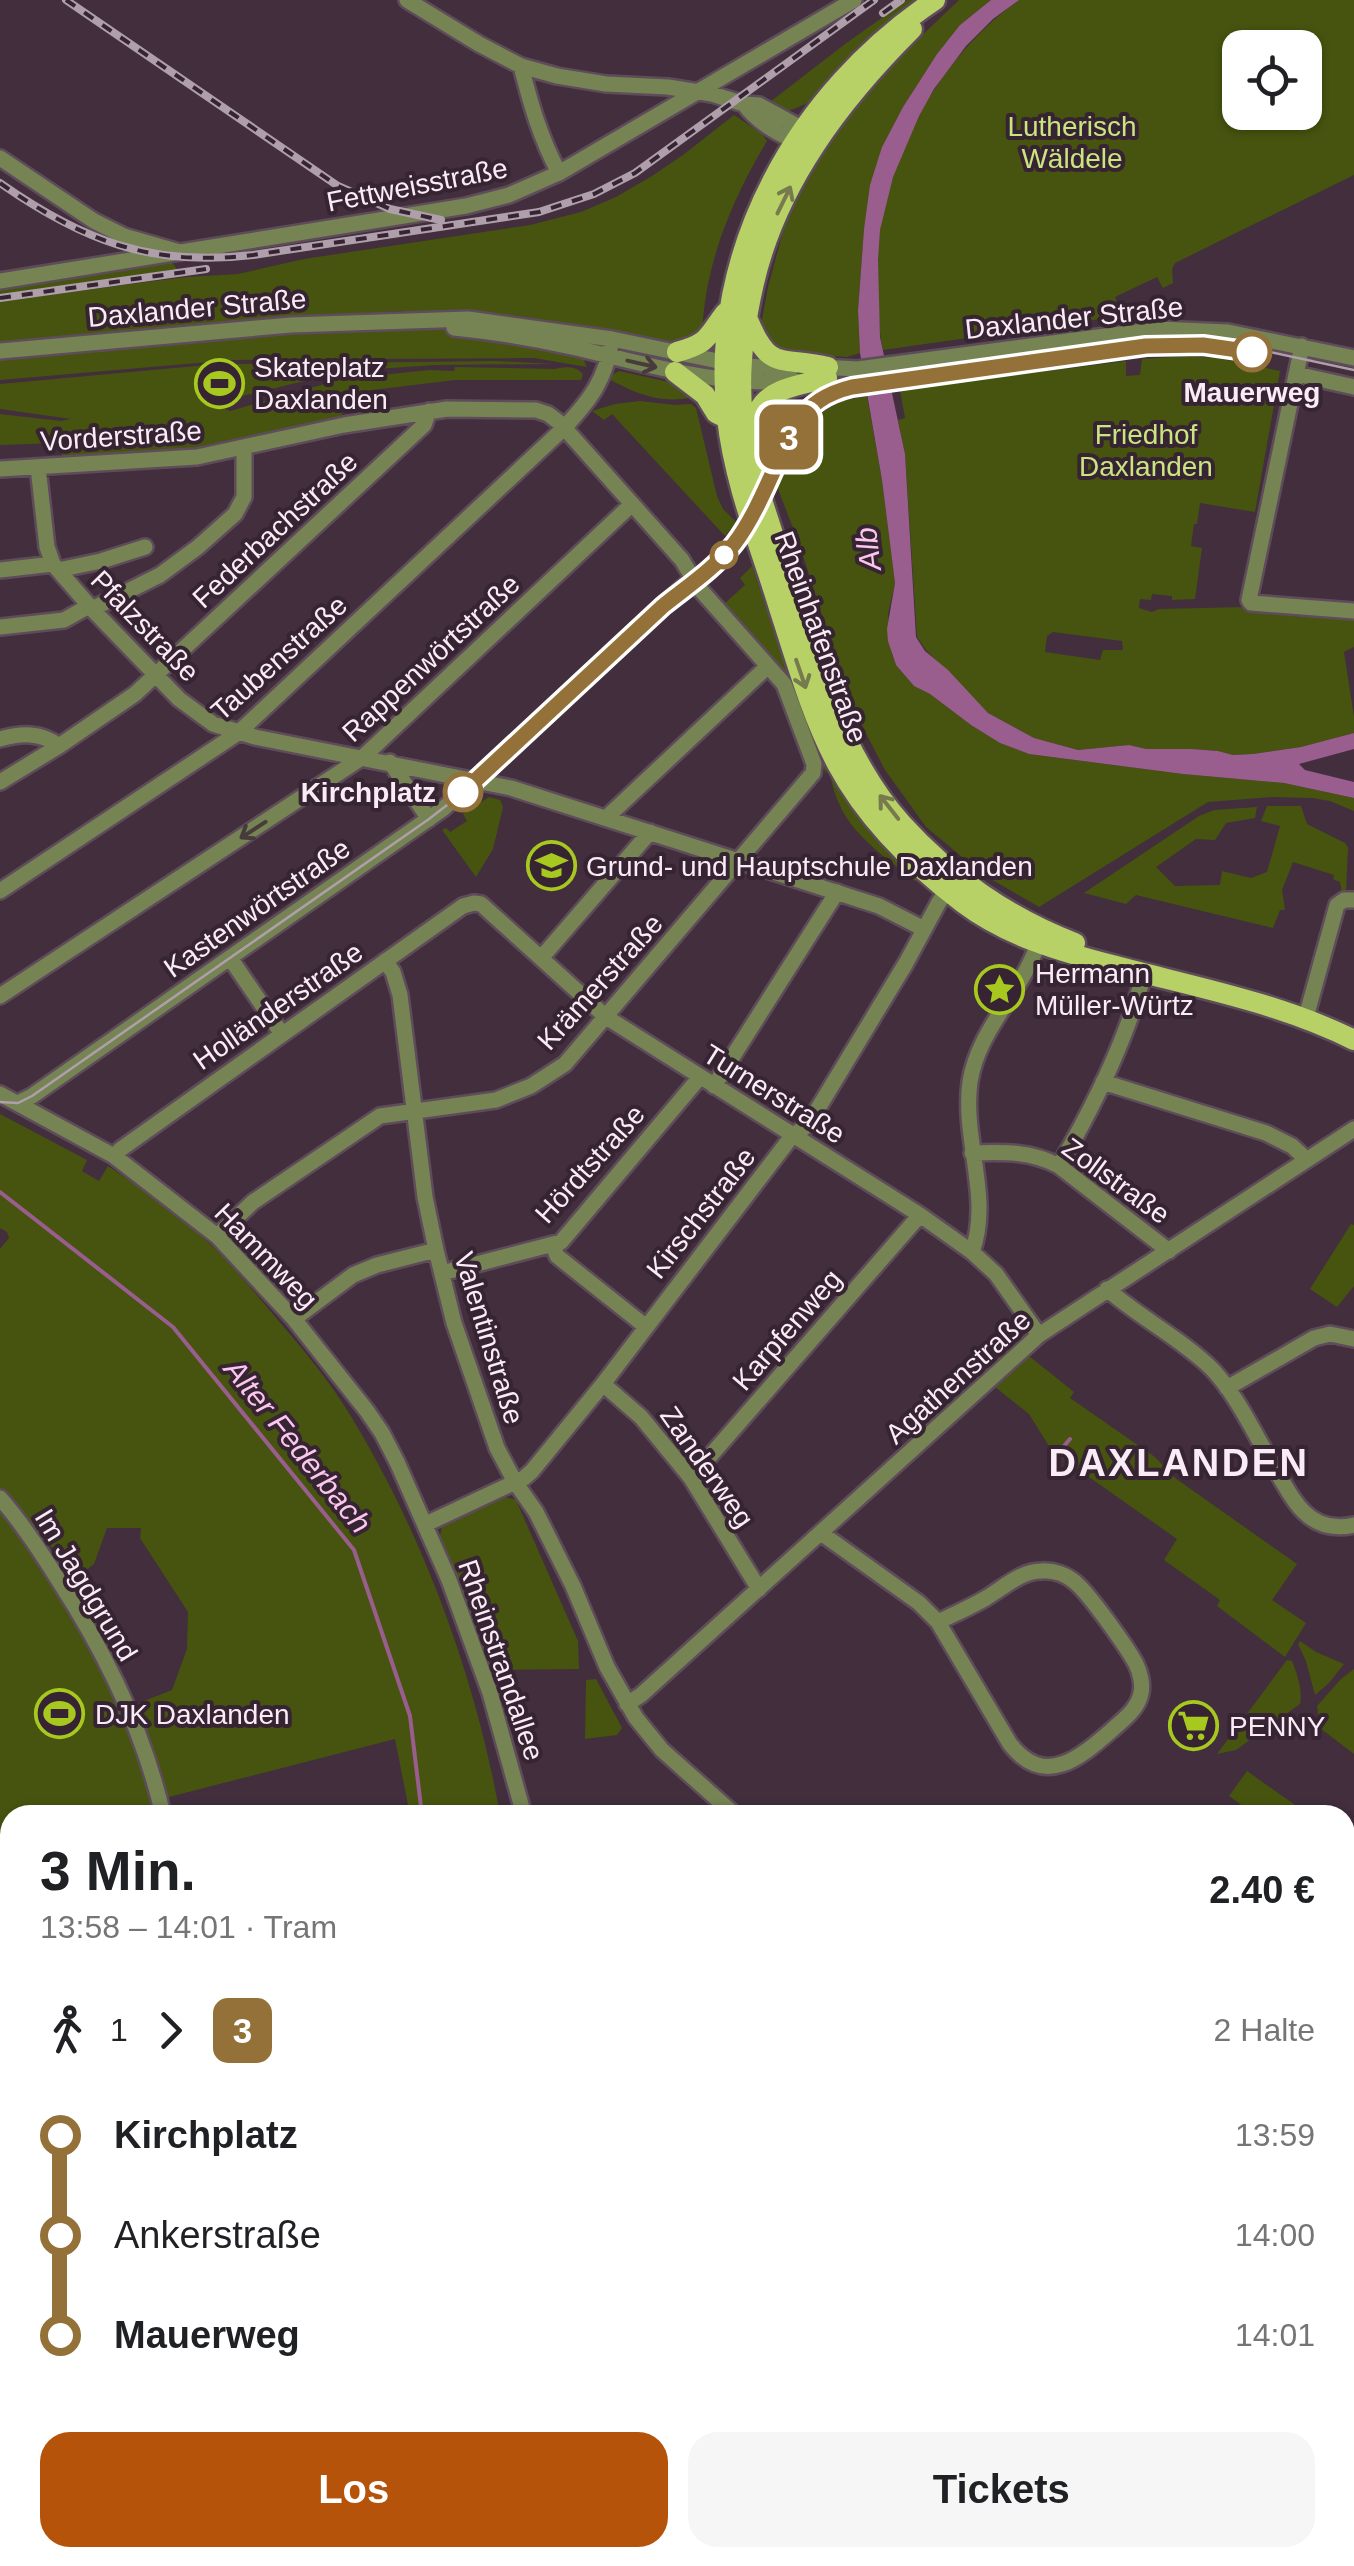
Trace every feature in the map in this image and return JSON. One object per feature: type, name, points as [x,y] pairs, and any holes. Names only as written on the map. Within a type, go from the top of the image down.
[{"type":"main road","name":"Rheinhafenstraße","points":[[938,0],[884,38],[837,86],[804,139],[796,176],[770,232],[753,286],[738,313],[726,418],[734,462],[808,693],[837,764],[860,801],[922,870],[1057,936],[1098,951],[1308,1010],[1354,1028]]},
{"type":"main road","points":[[726,418],[716,413],[706,395],[676,362],[738,313],[768,355],[828,372]]},
{"type":"main road","name":"Rheinhafenstraße","points":[[733,372],[750,455],[791,592],[837,720],[873,786],[952,884],[982,916],[1038,944],[1291,1014],[1354,1040]]},
{"type":"main road","points":[[750,455],[757,416],[766,400],[828,372]]},
{"type":"street","points":[[407,0],[521,66],[606,84],[700,91],[748,109],[804,139]]},
{"type":"street","name":"Fettweisstraße","points":[[0,280],[509,195],[559,172],[854,0]]},
{"type":"street","points":[[521,66],[535,122],[559,172]]},
{"type":"street","name":"Fettweisstraße","points":[[0,158],[94,221],[124,236],[180,252]]},
{"type":"street","name":"Daxlander Straße","points":[[0,351],[291,324],[398,321],[605,346],[791,382],[828,372],[846,374],[858,369],[1158,329],[1228,332],[1354,358]]},
{"type":"street","points":[[605,346],[584,405],[564,428],[682,560],[692,579],[768,666],[606,818]]},
{"type":"street","points":[[1302,346],[1249,596],[1251,603],[1354,611]]},
{"type":"street","points":[[1296,374],[1354,387]]},
{"type":"street","name":"Vorderstraße","points":[[0,469],[197,457],[344,425],[447,409],[536,410],[548,414],[564,428]]},
{"type":"street","name":"Federbachstraße","points":[[0,782],[119,707],[424,425],[429,411]]},
{"type":"street","name":"Taubenstraße","points":[[0,891],[238,733],[564,428]]},
{"type":"street","points":[[0,626],[64,620],[169,569],[235,514],[244,497],[244,448]]},
{"type":"street","name":"Pfalzstraße","points":[[38,467],[47,547],[55,567],[178,699],[206,720],[238,733],[511,788],[837,892],[890,911],[924,929]]},
{"type":"street","name":"Rappenwörtstraße","points":[[0,996],[363,757],[632,504]]},
{"type":"street","points":[[0,570],[101,561],[145,547]]},
{"type":"street","name":"Kastenwörtstraße","points":[[18,1103],[428,819],[476,780],[692,579]]},
{"type":"street","name":"Krämerstraße","points":[[217,1236],[253,1202],[376,1118],[485,1102],[531,1086],[565,1064],[814,769],[787,691],[768,666]]},
{"type":"street","points":[[0,739],[30,735],[49,739],[58,746]]},
{"type":"street","points":[[390,762],[428,819]]},
{"type":"street","points":[[542,957],[650,832]]},
{"type":"street","name":"Kirschstraße","points":[[426,1524],[532,1471],[792,1136],[808,1125],[952,884]]},
{"type":"street","name":"Hördtstraße","points":[[442,1273],[561,1242],[707,1082],[837,892]]},
{"type":"street","points":[[1308,1010],[1336,905],[1354,900]]},
{"type":"street","name":"Turnerstraße","points":[[474,902],[488,908],[606,1018],[920,1215],[972,1252],[996,1274],[1039,1335]]},
{"type":"street","name":"Holländerstraße","points":[[114,1156],[385,961],[474,902]]},
{"type":"street","points":[[972,1252],[980,1226],[969,1095],[975,1062],[1038,944]]},
{"type":"street","points":[[230,958],[282,1034]]},
{"type":"street","name":"Valentinstraße","points":[[385,961],[397,980],[425,1197],[436,1250],[454,1323],[497,1448],[536,1512],[627,1704],[662,1750],[724,1805]]},
{"type":"street","points":[[1060,1166],[1103,1082],[1136,1006],[1144,974]]},
{"type":"street","points":[[1103,1082],[1266,1132],[1308,1160]]},
{"type":"street","name":"Hammweg","points":[[0,1094],[114,1156],[217,1236],[294,1319],[382,1433],[426,1524]]},
{"type":"street","name":"Agathenstraße","points":[[627,1704],[1039,1335],[1354,1128]]},
{"type":"street","name":"Zollstraße","points":[[972,1153],[1018,1152],[1060,1166],[1169,1250]]},
{"type":"street","name":"Karpfenweg","points":[[691,1478],[920,1215]]},
{"type":"street","points":[[553,1245],[557,1256],[645,1326]]},
{"type":"street","points":[[294,1319],[366,1269],[436,1250]]},
{"type":"street","points":[[1107,1289],[1202,1360],[1227,1388],[1305,1514],[1329,1526],[1354,1524]]},
{"type":"street","points":[[1227,1388],[1314,1338],[1330,1334],[1354,1339]]},
{"type":"street","name":"Zanderweg","points":[[603,1384],[641,1417],[691,1478],[759,1589]]},
{"type":"street","name":"Im Jagdgrund","points":[[0,1498],[35,1543],[109,1667],[149,1766],[160,1805]]},
{"type":"street","name":"Rheinstrandallee","points":[[426,1524],[487,1686],[521,1805]]},
{"type":"street","points":[[821,1533],[919,1603],[938,1622],[1010,1744],[1024,1758],[1055,1767],[1075,1760],[1137,1704],[1141,1681],[1134,1661],[1082,1589],[1068,1577],[1030,1572],[938,1622]]},
{"type":"green space","points":[[907,0],[914,0],[856,48],[808,103],[782,110],[770,102],[845,44]]},
{"type":"green space","points":[[959,0],[991,0],[960,25],[937,54],[882,147],[864,229],[858,311],[860,353],[847,357],[780,353],[762,332],[761,324],[785,224],[812,167],[874,81]]},
{"type":"green space","name":"Lutherisch Wäldele","points":[[1019,0],[1354,0],[1354,175],[1175,263],[1173,283],[1163,288],[1157,277],[1115,297],[1121,316],[883,350],[878,249],[892,177],[922,110],[965,49]]},
{"type":"green space","points":[[734,115],[767,141],[722,235],[708,285],[702,337],[676,345],[520,316],[400,311],[262,319],[0,345],[0,301],[238,274],[304,259],[530,225],[581,212],[652,176]]},
{"type":"green space","points":[[170,260],[177,269],[0,295],[0,286]]},
{"type":"green space","points":[[397,326],[457,331],[569,353],[583,358],[587,367],[534,358],[233,360],[0,380],[0,356],[182,339]]},
{"type":"green space","name":"Friedhof Daxlanden","points":[[1217,358],[1280,371],[1255,512],[1200,503],[1191,546],[1202,548],[1195,599],[1172,600],[1172,596],[1152,594],[1151,600],[1140,599],[1139,608],[1152,612],[1245,607],[1354,618],[1354,647],[1344,652],[1354,733],[1253,754],[1129,745],[1078,750],[1034,738],[988,713],[917,637],[905,454],[898,420],[905,418],[900,390],[1126,361],[1126,376],[1140,375],[1142,359]],"holes":[[[1053,632],[1122,641],[1123,650],[1103,650],[1100,660],[1045,652],[1047,636]]]},
{"type":"green space","points":[[235,364],[554,364],[436,365],[345,371],[222,401],[220,395],[201,398],[230,411],[342,379],[454,371],[455,367],[566,367],[583,374],[581,380],[455,380],[339,394],[342,417],[187,449],[62,456],[61,443],[0,445],[0,414],[71,419],[0,409],[0,384],[207,365],[209,372],[209,366]]},
{"type":"green space","points":[[619,371],[683,385],[696,397],[660,399],[639,393],[607,378]]},
{"type":"green space","points":[[867,396],[895,583],[888,614],[892,654],[914,686],[1000,743],[1029,754],[1284,783],[1354,798],[1354,811],[1312,798],[1208,802],[1039,907],[984,875],[926,827],[885,770],[849,701],[800,546],[773,476],[803,419],[808,420],[842,401]]},
{"type":"green space","points":[[640,401],[691,404],[696,408],[717,496],[736,522],[725,536],[612,414],[604,420],[592,411]]},
{"type":"green space","points":[[752,566],[785,665],[825,756],[826,775],[785,672],[724,604],[745,585],[740,578]]},
{"type":"green space","points":[[828,756],[920,875],[915,881],[867,842],[845,815],[831,779]]},
{"type":"green space","points":[[489,797],[500,800],[503,807],[493,849],[476,877],[442,830],[450,832],[467,821],[463,814]]},
{"type":"green space","points":[[1267,806],[1301,806],[1307,824],[1345,843],[1346,892],[1342,893],[1334,875],[1293,862],[1282,890],[1285,910],[1280,910],[1273,928],[1136,895],[1126,904],[1084,893],[1199,816],[1214,810],[1257,807],[1255,818],[1226,823],[1215,840],[1196,839],[1156,867],[1175,886],[1220,885],[1222,871],[1251,878],[1267,872],[1280,826],[1261,821]]},
{"type":"green space","points":[[0,1114],[87,1160],[82,1171],[99,1181],[108,1166],[187,1224],[237,1272],[331,1386],[399,1504],[461,1658],[498,1805],[408,1805],[395,1739],[165,1798],[134,1705],[172,1690],[187,1649],[188,1612],[140,1538],[141,1528],[107,1528],[94,1564],[70,1583],[54,1550],[0,1488],[0,1249],[9,1238],[0,1228]]},
{"type":"green space","points":[[1351,1224],[1354,1286],[1337,1307],[1310,1289]]},
{"type":"green space","points":[[1029,1356],[1074,1392],[1070,1398],[1297,1564],[1272,1600],[1306,1623],[1285,1657],[1217,1606],[1220,1600],[1164,1560],[1177,1539],[1052,1451],[1029,1414],[995,1387]]},
{"type":"green space","points":[[505,1497],[516,1500],[578,1641],[579,1669],[492,1670],[439,1541],[442,1526]]},
{"type":"green space","name":"DJK Daxlanden","points":[[0,1509],[25,1539],[96,1652],[153,1805],[0,1805]]},
{"type":"green space","points":[[1300,1641],[1344,1664],[1315,1695],[1298,1644]]},
{"type":"green space","points":[[1287,1660],[1292,1661],[1298,1676],[1300,1704],[1236,1750],[1217,1754]]},
{"type":"green space","points":[[1354,1669],[1354,1754],[1320,1728],[1317,1706]]},
{"type":"green space","points":[[596,1679],[622,1728],[617,1735],[585,1739],[586,1680]]},
{"type":"green space","points":[[1247,1771],[1295,1805],[1241,1805],[1229,1796]]},
{"type":"shaded area","points":[[991,0],[1019,0],[966,46],[934,89],[893,177],[880,230],[880,337],[905,454],[916,637],[925,651],[988,713],[1034,738],[1078,750],[1129,745],[1253,754],[1354,733],[1354,749],[1299,764],[1305,770],[1354,782],[1354,798],[1284,783],[1029,754],[1000,743],[971,725],[914,686],[896,665],[887,629],[895,583],[860,353],[858,311],[870,185],[882,147],[937,54],[960,25]]},
{"type":"waterway","name":"Alter Federbach","points":[[0,1192],[173,1327],[354,1550],[410,1716],[421,1805]]},
{"type":"waterway","points":[[1064,1446],[1070,1439]]},
{"type":"tram line","points":[[0,1102],[18,1103],[32,1096],[460,795],[725,548],[741,524],[791,421],[809,399],[825,389],[1166,340],[1228,343],[1354,370]]},
{"type":"tram line","name":"3","points":[[463,792],[730,549],[795,425],[804,412],[826,395],[852,387],[1146,346],[1203,345],[1252,352]]},
{"type":"railway","points":[[66,0],[338,186],[390,209],[441,220]]},
{"type":"railway","points":[[0,183],[90,234],[150,253],[182,257],[253,255],[539,212],[594,194],[635,173],[874,0]]},
{"type":"railway","points":[[883,13],[901,0]]},
{"type":"railway","points":[[0,298],[206,269]]},
{"type":"place","name":"Mauerweg","points":[[1252,352]]},
{"type":"place","name":"Skateplatz Daxlanden","points":[[219,383]]},
{"type":"place","name":"Kirchplatz","points":[[463,792]]},
{"type":"place","name":"Grund- und Hauptschule Daxlanden","points":[[551,866]]},
{"type":"place","name":"Hermann Müller-Würtz","points":[[1000,989]]},
{"type":"place","name":"DJK Daxlanden","points":[[60,1714]]},
{"type":"place","name":"PENNY","points":[[1194,1726]]},
{"type":"district","name":"DAXLANDEN","points":[[1179,1463]]},
{"type":"water label","name":"Alb","points":[[868,549]]}]
